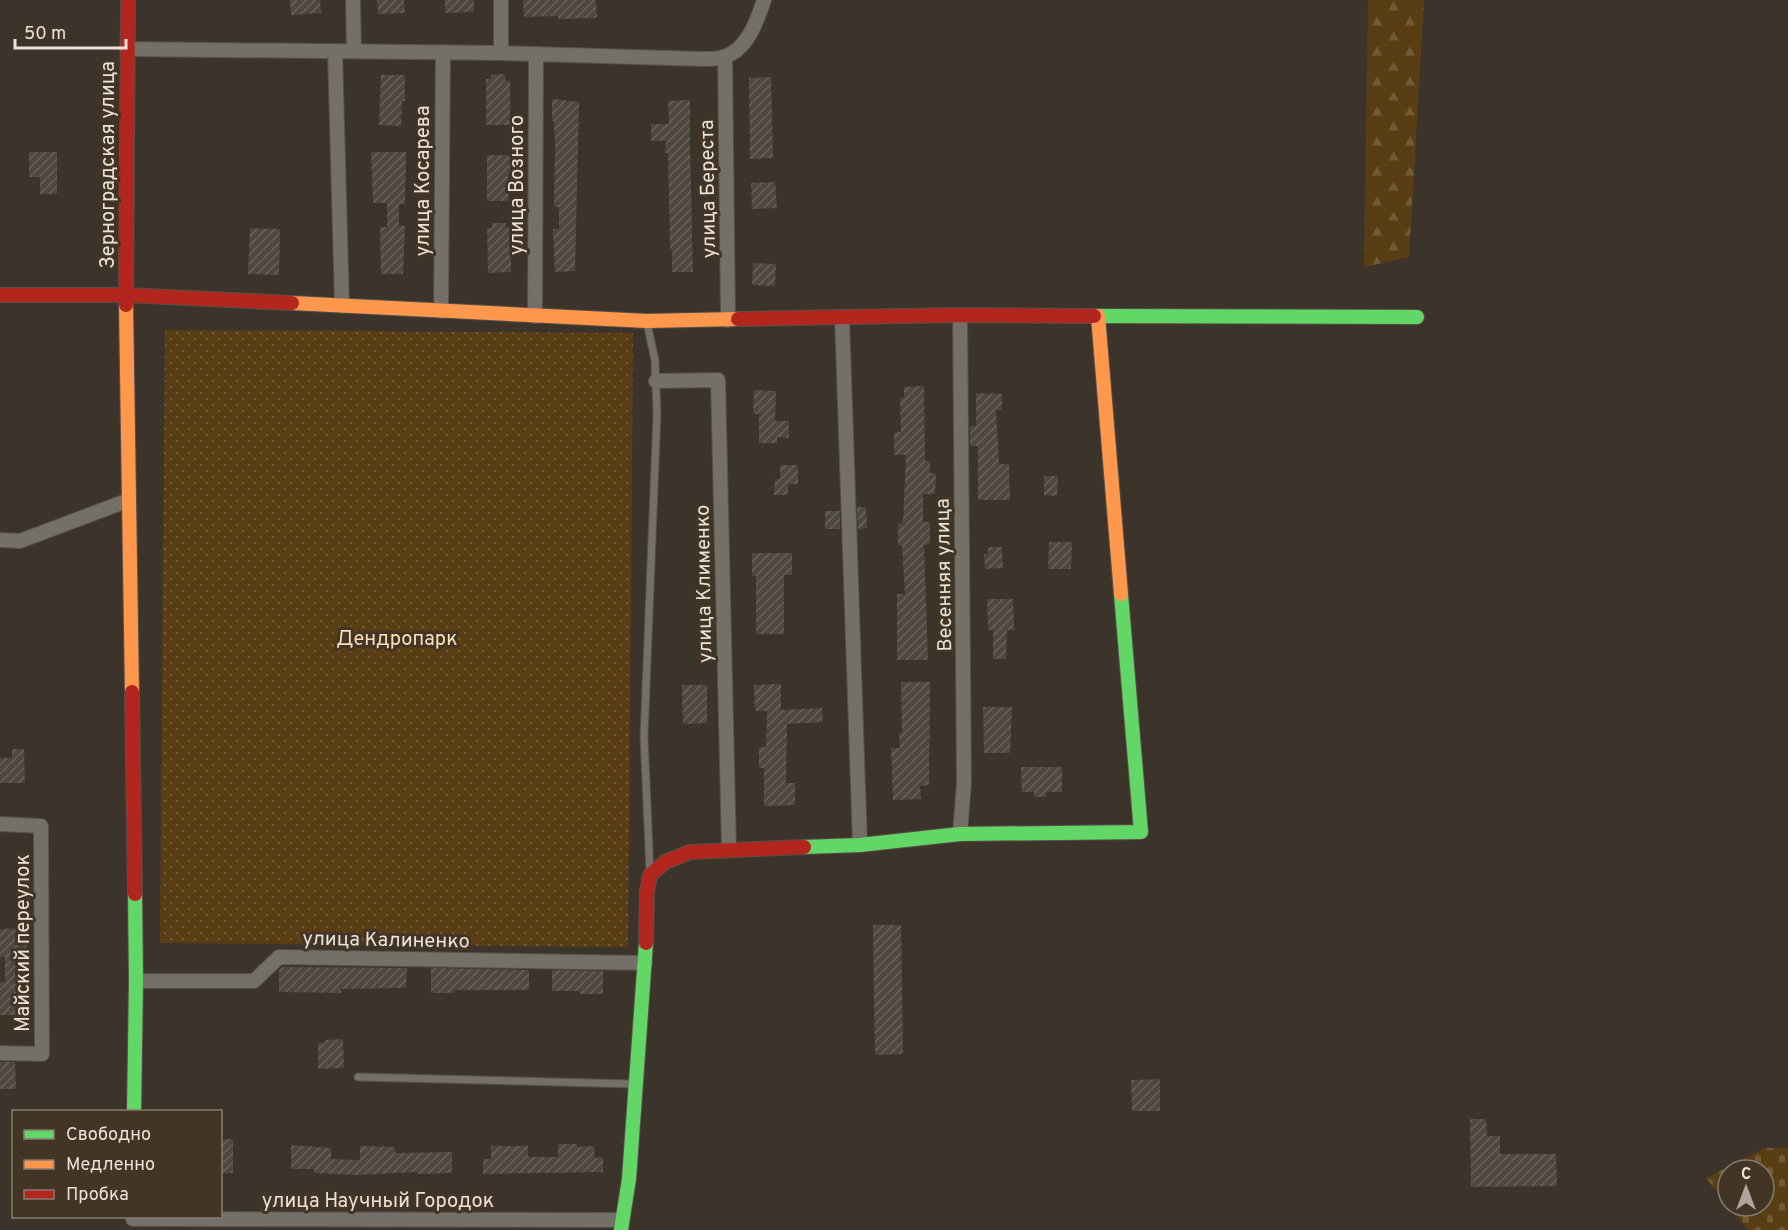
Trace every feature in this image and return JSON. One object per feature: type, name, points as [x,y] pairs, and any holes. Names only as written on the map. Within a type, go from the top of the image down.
[{"type":"street","name":"Зерноградская улица","points":[[128,0],[126,295],[136,981],[134,1110]]},
{"type":"street","points":[[352,0],[354,51]]},
{"type":"street","points":[[501,0],[501,53]]},
{"type":"street","points":[[127,49],[501,53],[703,59],[725,57],[742,45],[757,21],[764,0]]},
{"type":"street","points":[[335,51],[342,306]]},
{"type":"street","name":"улица Косарева","points":[[441,311],[443,52]]},
{"type":"street","name":"улица Возного","points":[[534,316],[536,54]]},
{"type":"street","name":"улица Береста","points":[[725,57],[728,320]]},
{"type":"street","points":[[0,295],[126,295],[647,321],[960,315],[1417,317]]},
{"type":"street","name":"Весенняя улица","points":[[960,315],[964,770],[960,834]]},
{"type":"street","points":[[650,875],[664,862],[690,852],[860,845],[960,834],[1141,832],[1098,316]]},
{"type":"street","points":[[842,317],[860,845]]},
{"type":"street","name":"улица Клименко","points":[[656,381],[718,380],[729,850]]},
{"type":"street","points":[[0,540],[20,540],[129,500]]},
{"type":"street","name":"Майский переулок","points":[[0,824],[41,826],[42,1054],[0,1053]]},
{"type":"street","name":"улица Научный Городок","points":[[133,1222],[622,1225],[629,1179],[645,963],[647,892],[650,875]]},
{"type":"street","name":"улица Калиненко","points":[[136,981],[254,981],[279,957],[645,963]]},
{"type":"lane","points":[[647,321],[655,360],[657,414],[644,737],[650,875]]},
{"type":"lane","points":[[358,1077],[635,1084]]},
{"type":"green space","points":[[1368,0],[1424,0],[1409,257],[1364,267]]},
{"type":"green space","name":"Дендропарк","points":[[165,330],[633,333],[628,947],[160,943]]},
{"type":"green space","points":[[1765,1148],[1788,1148],[1788,1230],[1748,1230],[1738,1218],[1776,1218],[1776,1158],[1745,1158]]},
{"type":"green space","points":[[1716,1173],[1716,1190],[1706,1178]]},
{"type":"building","points":[[290,0],[320,0],[321,13],[291,15]]},
{"type":"building","points":[[377,0],[404,0],[405,13],[378,14]]},
{"type":"building","points":[[445,0],[474,0],[474,12],[445,13]]},
{"type":"building","points":[[523,0],[596,0],[597,18],[524,17]]},
{"type":"building","points":[[505,74],[505,81],[510,81],[510,125],[486,125],[486,79],[491,79],[491,75]]},
{"type":"building","points":[[381,75],[405,75],[405,101],[402,101],[401,126],[379,125]]},
{"type":"building","points":[[771,77],[773,158],[750,159],[749,78]]},
{"type":"building","points":[[552,99],[579,102],[575,271],[555,272],[553,229],[559,229],[559,207],[554,207],[555,145]]},
{"type":"building","points":[[690,100],[693,272],[672,272],[668,153],[665,153],[666,141],[651,141],[651,124],[669,124],[668,101]]},
{"type":"building","points":[[29,152],[57,152],[57,194],[40,194],[40,177],[29,177]]},
{"type":"building","points":[[371,152],[406,152],[405,204],[399,204],[399,226],[405,226],[403,274],[381,274],[380,227],[387,227],[387,203],[373,203]]},
{"type":"building","points":[[487,155],[511,155],[511,174],[508,174],[509,201],[487,201]]},
{"type":"building","points":[[775,182],[777,208],[752,209],[751,183]]},
{"type":"building","points":[[492,223],[506,223],[505,227],[511,227],[511,272],[488,273],[487,228],[492,228]]},
{"type":"building","points":[[250,228],[280,229],[279,275],[248,274]]},
{"type":"building","points":[[753,263],[776,264],[775,286],[752,285]]},
{"type":"building","points":[[924,386],[925,461],[930,461],[930,473],[936,473],[935,494],[923,494],[923,522],[930,522],[930,544],[924,545],[928,660],[897,660],[897,594],[905,594],[902,545],[898,545],[898,524],[903,523],[906,455],[894,455],[894,432],[901,432],[900,398],[904,398],[904,387]]},
{"type":"building","points":[[754,390],[776,391],[775,421],[789,421],[789,438],[777,437],[777,443],[759,443],[759,414],[753,414]]},
{"type":"building","points":[[976,393],[1002,394],[1002,410],[996,410],[999,464],[1009,464],[1010,500],[978,500],[978,446],[970,446],[970,426],[976,426]]},
{"type":"building","points":[[780,465],[798,465],[798,484],[788,484],[788,495],[774,495],[775,479],[780,479]]},
{"type":"building","points":[[1044,476],[1058,476],[1057,496],[1044,495]]},
{"type":"building","points":[[857,507],[866,507],[867,528],[858,529]]},
{"type":"building","points":[[825,511],[840,511],[840,529],[825,529]]},
{"type":"building","points":[[1049,542],[1072,542],[1071,569],[1048,569]]},
{"type":"building","points":[[988,547],[1002,547],[1003,568],[985,569],[984,554],[988,554]]},
{"type":"building","points":[[752,553],[792,553],[792,575],[784,575],[784,634],[756,634],[756,576],[752,576]]},
{"type":"building","points":[[987,599],[1013,599],[1014,630],[1007,630],[1006,659],[993,659],[993,630],[988,630]]},
{"type":"building","points":[[901,682],[930,682],[929,785],[920,786],[921,799],[893,800],[891,748],[900,748]]},
{"type":"building","points":[[781,684],[781,710],[822,708],[823,722],[787,724],[786,783],[795,783],[795,805],[764,806],[764,768],[759,768],[759,747],[766,747],[767,711],[755,711],[754,685]]},
{"type":"building","points":[[682,685],[707,685],[707,723],[683,724]]},
{"type":"building","points":[[983,707],[1012,707],[1010,753],[984,753]]},
{"type":"building","points":[[12,749],[24,749],[25,783],[0,783],[0,758],[12,758]]},
{"type":"building","points":[[1021,767],[1062,767],[1062,792],[1046,792],[1046,797],[1034,797],[1034,792],[1022,792]]},
{"type":"building","points":[[873,925],[901,925],[903,1054],[875,1055]]},
{"type":"building","points":[[26,928],[27,957],[17,957],[17,981],[23,981],[22,1015],[0,1015],[0,982],[5,982],[5,957],[0,957],[0,929]]},
{"type":"building","points":[[282,967],[407,968],[406,988],[341,989],[341,993],[279,992],[279,970]]},
{"type":"building","points":[[431,968],[529,970],[529,990],[455,990],[455,993],[431,993]]},
{"type":"building","points":[[552,970],[603,971],[603,994],[552,991]]},
{"type":"building","points":[[343,1039],[344,1068],[318,1069],[318,1043]]},
{"type":"building","points":[[0,1062],[15,1062],[16,1089],[0,1089]]},
{"type":"building","points":[[1160,1079],[1160,1111],[1132,1111],[1131,1080]]},
{"type":"building","points":[[1470,1119],[1486,1119],[1487,1136],[1500,1136],[1500,1154],[1556,1154],[1557,1186],[1471,1187]]},
{"type":"building","points":[[222,1139],[233,1139],[233,1173],[222,1173]]},
{"type":"building","points":[[558,1144],[577,1144],[577,1147],[594,1146],[595,1158],[603,1157],[603,1172],[483,1174],[483,1159],[491,1159],[491,1146],[528,1146],[528,1157],[558,1157]]},
{"type":"building","points":[[291,1145],[331,1148],[331,1159],[360,1160],[360,1146],[395,1147],[395,1153],[452,1152],[452,1173],[356,1175],[314,1173],[314,1169],[291,1169]]},
{"type":"traffic: fast","points":[[1094,316],[1417,317]]},
{"type":"traffic: fast","points":[[804,847],[860,845],[960,834],[1141,832],[1121,594]]},
{"type":"traffic: fast","points":[[134,1110],[135,894]]},
{"type":"traffic: fast","points":[[621,1230],[629,1179],[646,943]]},
{"type":"traffic: slow","points":[[292,303],[647,321],[738,319]]},
{"type":"traffic: slow","points":[[126,305],[132,692]]},
{"type":"traffic: slow","points":[[1098,316],[1121,594]]},
{"type":"traffic: jam","points":[[126,305],[128,0]]},
{"type":"traffic: jam","points":[[0,295],[126,295],[292,303]]},
{"type":"traffic: jam","points":[[738,319],[960,315],[1094,316]]},
{"type":"traffic: jam","points":[[132,692],[135,894]]},
{"type":"traffic: jam","points":[[646,943],[647,892],[650,875],[665,862],[690,852],[804,847]]}]
